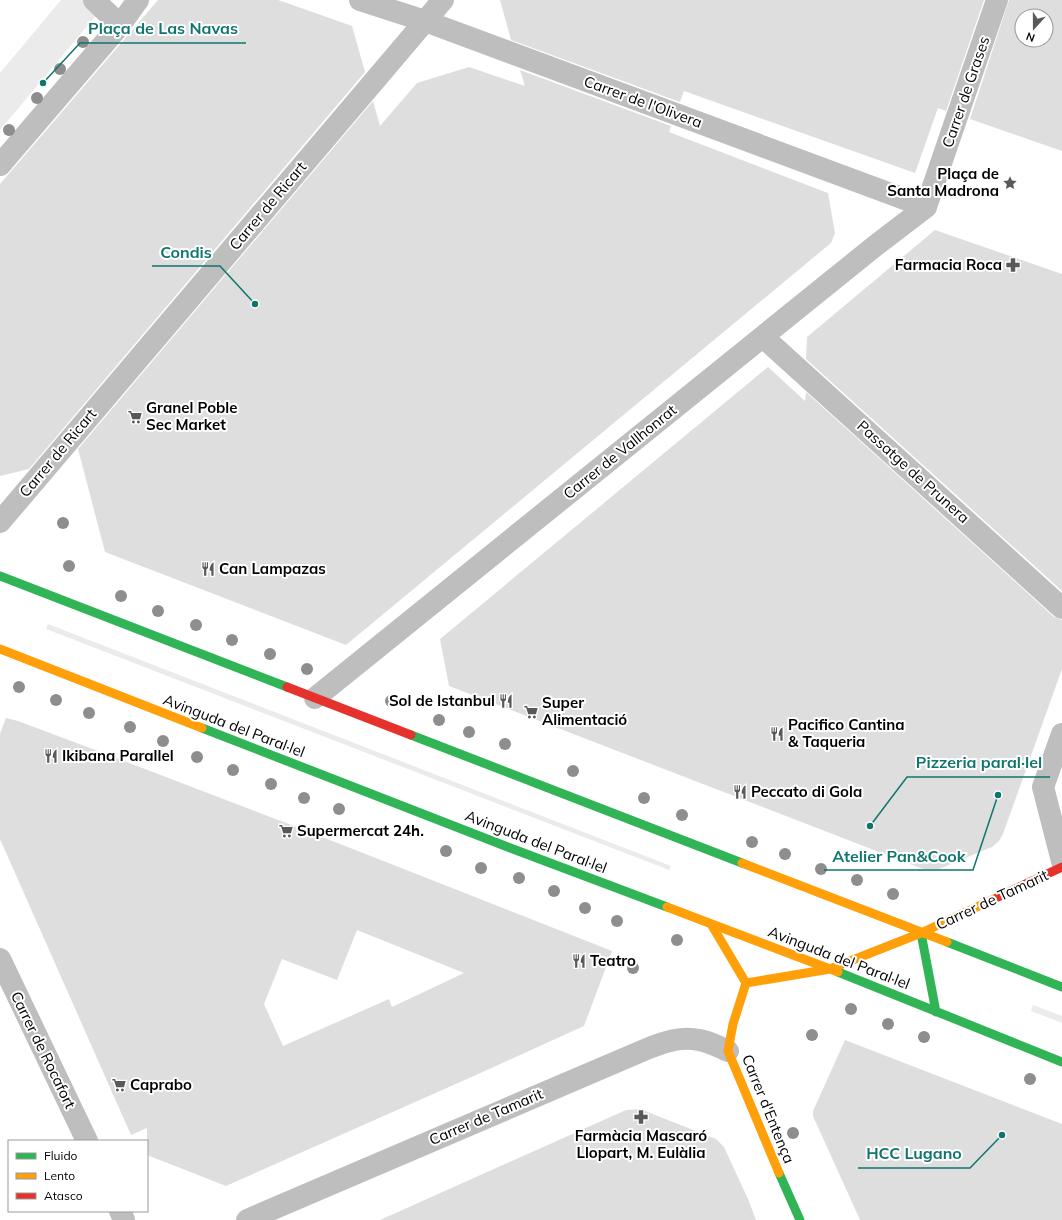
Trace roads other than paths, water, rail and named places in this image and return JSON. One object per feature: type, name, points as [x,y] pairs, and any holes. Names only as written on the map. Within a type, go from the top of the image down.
[{"type":"main road","points":[[0,576],[1062,988]]},
{"type":"main road","name":"Avinguda del Paral·lel","points":[[0,649],[518,851],[830,969],[1062,1062]]},
{"type":"main road","name":"Carrer de Tamarit","points":[[746,983],[830,969],[921,933],[1062,867]]},
{"type":"main road","points":[[711,924],[746,983]]},
{"type":"main road","points":[[921,933],[936,1012]]},
{"type":"main road","name":"Carrer d'Entença","points":[[746,983],[733,1024],[728,1051],[766,1144],[800,1220]]},
{"type":"street","points":[[94,0],[120,25]]},
{"type":"street","points":[[0,165],[120,25],[138,0]]},
{"type":"street","name":"Carrer de l'Olivera","points":[[360,0],[425,21],[926,207]]},
{"type":"street","name":"Carrer de Ricart","points":[[0,522],[443,0]]},
{"type":"street","name":"Carrer de Grases","points":[[926,207],[997,0]]},
{"type":"street","name":"Carrer de Vallhonrat","points":[[315,698],[875,246],[926,207]]},
{"type":"street","name":"Passatge de Prunera","points":[[763,337],[1062,608]]},
{"type":"street","points":[[1062,734],[1043,787],[1062,861]]},
{"type":"street","name":"Carrer de Rocafort","points":[[0,959],[87,1140]]},
{"type":"street","name":"Carrer de Tamarit","points":[[247,1220],[669,1040],[699,1040],[728,1051]]},
{"type":"place","name":"Plaça de Las Navas","points":[[43,83]]},
{"type":"place","name":"Plaça de Santa Madrona","points":[[1010,183]]},
{"type":"place","name":"Farmacia Roca","points":[[1013,265]]},
{"type":"place","name":"Condis","points":[[255,304]]},
{"type":"place","name":"Granel Poble Sec Market","points":[[135,417]]},
{"type":"place","name":"Can Lampazas","points":[[208,569]]},
{"type":"place","name":"Sol de Istanbul","points":[[506,701]]},
{"type":"place","name":"Super Alimentació","points":[[531,712]]},
{"type":"place","name":"Pacifico Cantina & Taqueria","points":[[777,734]]},
{"type":"place","name":"Ikibana Parallel","points":[[51,756]]},
{"type":"place","name":"Peccato di Gola","points":[[740,792]]},
{"type":"place","name":"Atelier Pan&Cook","points":[[998,795]]},
{"type":"place","name":"Pizzeria paral·lel","points":[[870,826]]},
{"type":"place","name":"Supermercat 24h.","points":[[286,831]]},
{"type":"place","name":"Teatro","points":[[579,961]]},
{"type":"place","name":"Caprabo","points":[[119,1085]]},
{"type":"place","name":"Farmàcia Mascaró Llopart, M. Eulàlia","points":[[641,1117]]},
{"type":"place","name":"HCC Lugano","points":[[1002,1135]]}]
